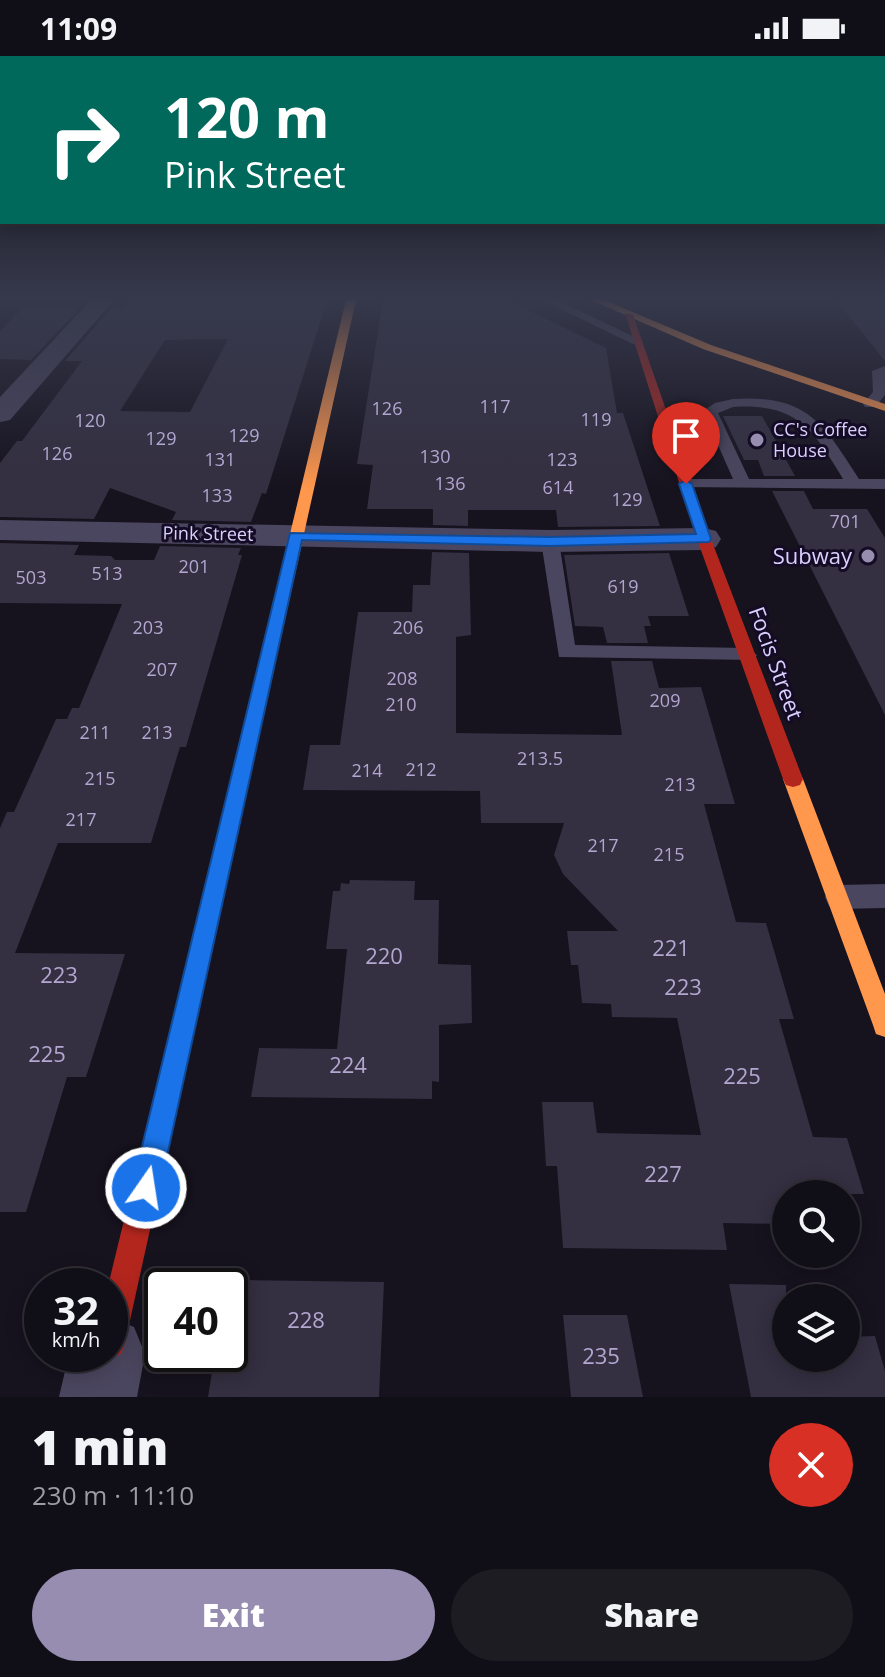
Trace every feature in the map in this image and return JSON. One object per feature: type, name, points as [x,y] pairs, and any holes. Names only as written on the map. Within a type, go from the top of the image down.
[{"type":"street","points":[[0,414],[46,363]]},
{"type":"street","points":[[127,1268],[336,363]]},
{"type":"street","name":"Focis Street","points":[[644,363],[704,539],[885,1025]]},
{"type":"street","points":[[752,363],[878,406]]},
{"type":"street","name":"Pink Street","points":[[0,530],[550,541],[704,539]]},
{"type":"street","points":[[98,1397],[103,1372]]},
{"type":"lane","points":[[878,406],[878,371],[885,370]]},
{"type":"lane","points":[[743,483],[710,411],[721,403],[739,400],[771,405],[812,421],[854,484]]},
{"type":"lane","points":[[686,484],[884,485]]},
{"type":"lane","points":[[550,541],[566,652],[747,655]]},
{"type":"lane","points":[[838,897],[885,896]]},
{"type":"building","points":[[81,363],[151,363],[120,411],[190,412],[216,363],[307,363],[266,494],[262,493],[251,522],[172,520],[176,512],[110,488],[94,519],[0,517],[0,463],[17,441],[22,441]]},
{"type":"building","points":[[373,363],[608,363],[617,413],[623,413],[660,526],[558,527],[556,510],[468,510],[468,526],[433,525],[433,509],[367,509],[373,465],[357,464]]},
{"type":"building","name":"CC's Coffee House","points":[[723,416],[762,416],[795,476],[764,476],[758,460],[744,460]]},
{"type":"building","points":[[772,491],[804,491],[813,509],[867,509],[885,538],[885,715]]},
{"type":"building","points":[[0,543],[79,545],[74,555],[111,556],[115,560],[154,560],[160,546],[241,548],[238,555],[242,555],[186,747],[180,747],[151,843],[58,843],[15,953],[125,954],[86,1077],[67,1077],[26,1212],[0,1212],[0,828],[7,812],[14,812],[56,719],[67,719],[72,708],[79,708],[122,604],[0,603]]},
{"type":"building","points":[[432,552],[469,553],[471,635],[456,637],[456,733],[622,735],[611,661],[652,661],[659,688],[701,687],[735,804],[704,804],[736,922],[766,923],[794,1019],[779,1019],[813,1137],[847,1138],[860,1180],[772,1180],[772,1224],[723,1223],[727,1250],[563,1248],[557,1166],[546,1166],[542,1102],[593,1102],[597,1133],[701,1135],[677,1018],[612,1017],[611,1004],[582,1003],[578,965],[571,965],[567,931],[618,931],[563,874],[554,855],[564,823],[481,823],[480,791],[303,790],[310,745],[340,745],[358,612],[412,612],[413,585],[430,585]]},
{"type":"building","points":[[669,553],[689,616],[648,616],[651,626],[644,626],[648,643],[607,643],[603,627],[575,626],[564,555]]},
{"type":"building","points":[[350,880],[415,881],[414,900],[439,900],[438,964],[471,965],[472,1023],[439,1025],[439,1082],[432,1081],[432,1099],[251,1097],[259,1048],[337,1049],[347,949],[326,949],[333,891],[340,891],[341,883],[349,884]]},
{"type":"building","points":[[248,1280],[384,1282],[379,1397],[208,1397],[212,1372],[248,1372]]},
{"type":"building","points":[[729,1284],[772,1285],[772,1372],[860,1372],[860,1337],[875,1336],[885,1371],[885,1397],[751,1397]]},
{"type":"building","points":[[563,1315],[627,1315],[643,1397],[571,1397]]},
{"type":"traffic: slow","points":[[242,772],[337,363]]},
{"type":"traffic: slow","points":[[752,363],[885,408]]},
{"type":"traffic: slow","points":[[793,779],[885,1025]]},
{"type":"traffic: jam","points":[[644,363],[704,539],[793,779]]},
{"type":"traffic: jam","points":[[127,1268],[242,772]]},
{"type":"place","name":"CC's Coffee House","points":[[757,440]]},
{"type":"place","name":"Subway","points":[[868,556]]},
{"type":"route","points":[[146,1188],[295,536],[550,541],[704,539],[686,484]]}]
